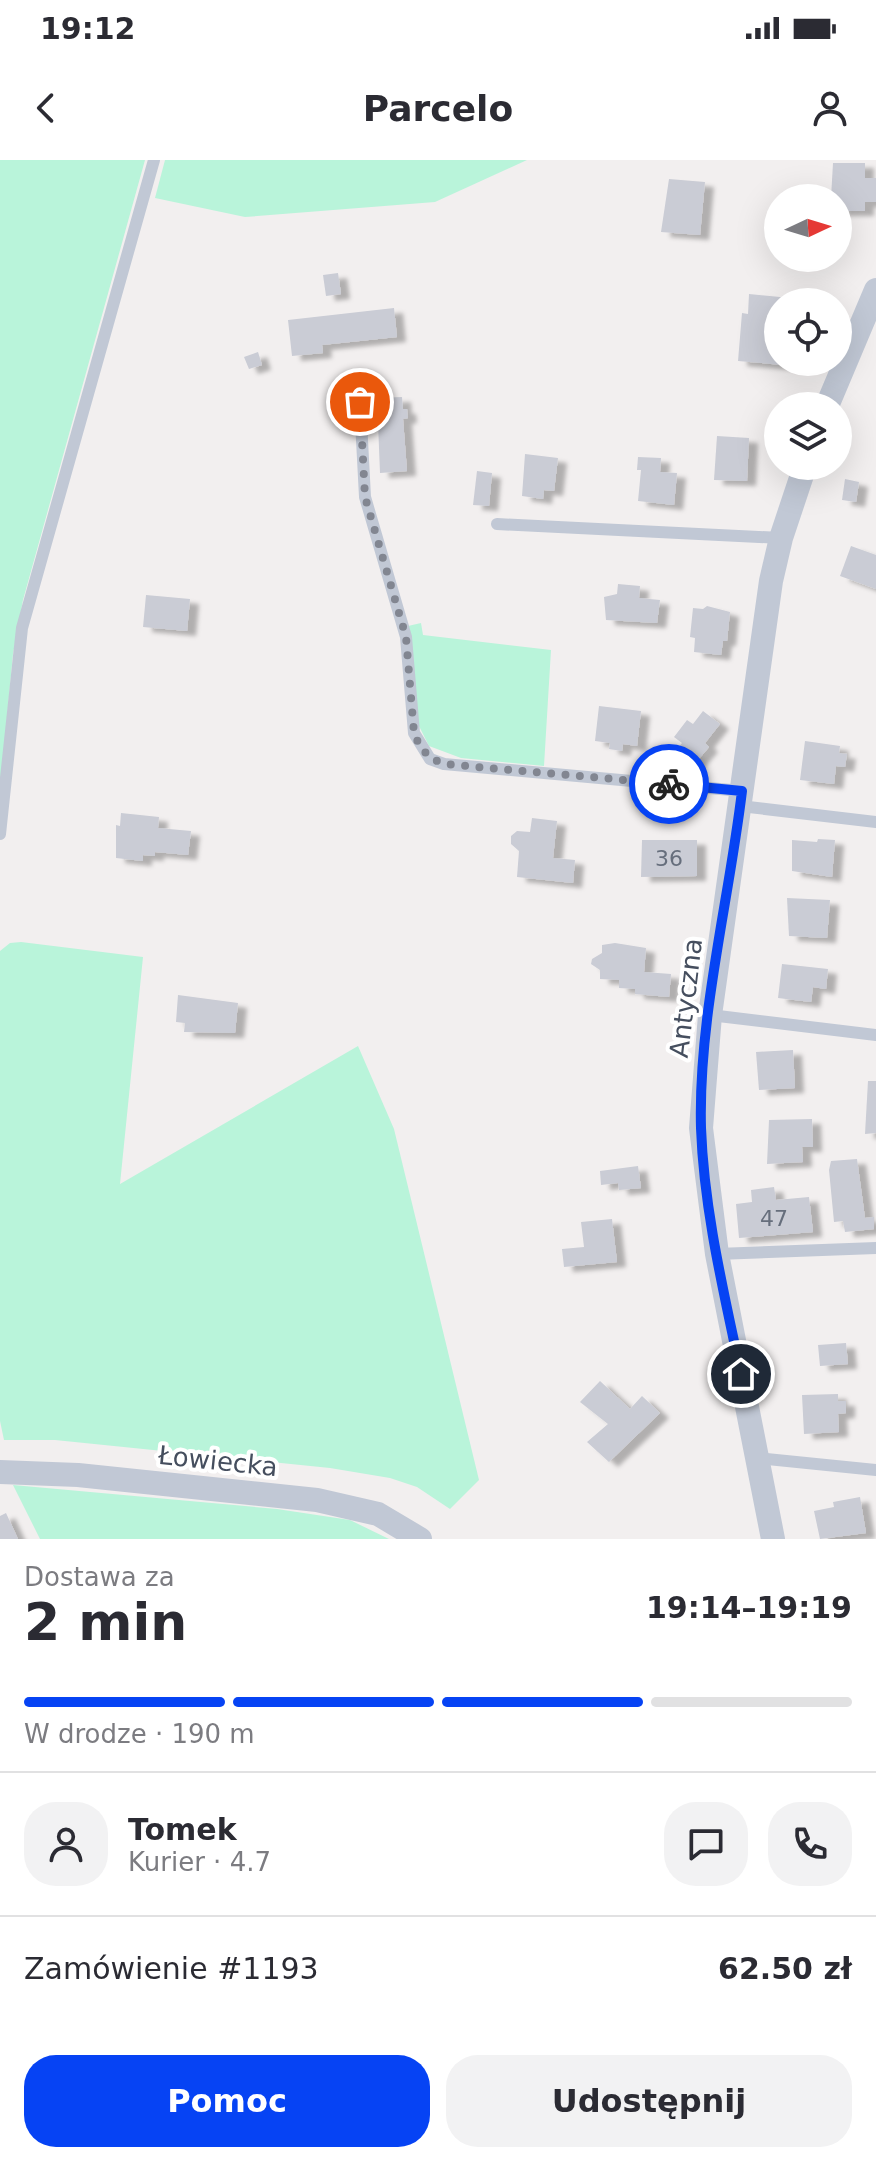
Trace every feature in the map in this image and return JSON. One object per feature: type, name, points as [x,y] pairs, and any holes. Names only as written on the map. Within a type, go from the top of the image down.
[{"type":"street","points":[[833,392],[876,290]]},
{"type":"street","name":"Antyczna","points":[[773,1539],[717,1254],[701,1128],[710,1015],[767,610],[781,538],[800,480]]},
{"type":"street","name":"Łowiecka","points":[[2,1467],[317,1500],[378,1514],[420,1539]]},
{"type":"lane","points":[[0,834],[22,628],[154,160]]},
{"type":"lane","points":[[360,402],[365,497],[406,637],[414,733],[430,759],[444,764],[741,799],[876,822]]},
{"type":"lane","points":[[497,524],[781,538]]},
{"type":"lane","points":[[710,1015],[876,1035]]},
{"type":"lane","points":[[717,1254],[876,1248]]},
{"type":"lane","points":[[758,1458],[876,1470]]},
{"type":"green space","points":[[0,160],[145,160],[23,600],[13,654],[0,792]]},
{"type":"green space","points":[[165,160],[527,160],[435,202],[245,217],[155,198]]},
{"type":"green space","points":[[421,623],[423,635],[551,650],[544,766],[461,758],[429,746],[416,720],[408,626]]},
{"type":"green space","points":[[10,943],[143,957],[120,1184],[358,1046],[394,1129],[479,1480],[450,1509],[417,1487],[390,1478],[330,1468],[55,1440],[4,1440],[0,1421],[0,951]]},
{"type":"green space","points":[[13,1485],[277,1509],[350,1520],[389,1539],[40,1539]]},
{"type":"building","points":[[833,163],[865,163],[865,178],[876,178],[876,202],[865,202],[865,211],[852,211],[852,184],[832,184]]},
{"type":"building","points":[[669,179],[705,182],[700,235],[661,232]]},
{"type":"building","points":[[338,273],[341,294],[326,296],[323,275]]},
{"type":"building","points":[[749,294],[764,295],[764,363],[738,361],[742,313],[748,314]]},
{"type":"building","points":[[394,308],[397,337],[322,345],[323,353],[292,356],[288,320]]},
{"type":"building","points":[[258,352],[262,365],[249,369],[244,357]]},
{"type":"building","points":[[402,397],[408,418],[403,419],[407,471],[380,473],[377,398]]},
{"type":"building","points":[[717,436],[749,438],[747,481],[714,480]]},
{"type":"building","points":[[525,454],[558,458],[554,491],[544,490],[543,499],[522,496]]},
{"type":"building","points":[[638,457],[661,458],[660,472],[677,473],[674,505],[638,501],[641,470],[637,470]]},
{"type":"building","points":[[477,471],[492,473],[489,506],[473,505]]},
{"type":"building","points":[[845,480],[859,482],[856,502],[842,500]]},
{"type":"building","points":[[851,546],[876,555],[876,589],[840,576]]},
{"type":"building","points":[[618,584],[640,586],[639,598],[660,600],[657,623],[606,620],[604,597],[617,594]]},
{"type":"building","points":[[146,595],[190,599],[187,631],[143,627]]},
{"type":"building","points":[[707,606],[730,612],[727,641],[723,641],[721,655],[694,652],[695,638],[690,637],[693,608],[703,609]]},
{"type":"building","points":[[599,706],[641,711],[637,746],[623,744],[622,751],[609,749],[610,743],[595,741]]},
{"type":"building","points":[[703,711],[720,724],[705,743],[709,747],[693,766],[689,766],[674,753],[682,743],[674,737],[687,720],[693,724]]},
{"type":"building","points":[[805,741],[840,746],[839,753],[847,754],[845,767],[836,766],[834,784],[800,780]]},
{"type":"building","points":[[121,813],[159,817],[158,828],[191,831],[188,855],[155,852],[155,856],[143,855],[143,861],[116,858],[116,825],[120,826]]},
{"type":"building","points":[[532,818],[557,821],[553,858],[575,860],[573,883],[517,877],[519,851],[511,844],[511,836],[517,831],[530,832]]},
{"type":"building","points":[[818,839],[835,840],[832,877],[792,871],[792,840],[817,842]]},
{"type":"building","points":[[642,840],[697,840],[697,876],[641,877]]},
{"type":"building","points":[[787,898],[830,900],[827,938],[789,936]]},
{"type":"building","points":[[615,943],[646,948],[644,972],[671,974],[669,997],[635,994],[635,989],[619,988],[619,980],[600,979],[600,970],[591,964],[592,959],[602,953],[602,945]]},
{"type":"building","points":[[782,964],[828,969],[826,989],[813,987],[811,1002],[778,998]]},
{"type":"building","points":[[178,995],[238,1003],[235,1033],[184,1032],[185,1023],[176,1022]]},
{"type":"building","points":[[793,1050],[795,1088],[759,1090],[756,1052]]},
{"type":"building","points":[[868,1081],[876,1081],[876,1133],[865,1134]]},
{"type":"building","points":[[812,1119],[813,1147],[802,1147],[803,1162],[767,1164],[769,1120]]},
{"type":"building","points":[[857,1159],[865,1218],[874,1217],[874,1229],[845,1232],[843,1221],[834,1222],[829,1170],[831,1161]]},
{"type":"building","points":[[638,1166],[641,1188],[619,1190],[618,1183],[601,1185],[600,1171]]},
{"type":"building","points":[[774,1187],[776,1200],[809,1197],[813,1232],[739,1238],[736,1204],[752,1202],[751,1190]]},
{"type":"building","points":[[612,1219],[617,1262],[564,1267],[562,1249],[584,1247],[581,1222]]},
{"type":"building","points":[[846,1343],[848,1364],[820,1366],[818,1345]]},
{"type":"building","points":[[600,1381],[630,1409],[642,1396],[660,1413],[609,1462],[587,1442],[608,1424],[580,1402]]},
{"type":"building","points":[[838,1394],[838,1401],[846,1401],[846,1413],[838,1414],[839,1432],[804,1434],[802,1395]]},
{"type":"building","points":[[860,1497],[866,1533],[820,1539],[814,1511],[834,1507],[833,1502]]},
{"type":"building","points":[[6,1513],[18,1539],[0,1539],[0,1516]]},
{"type":"way so far","points":[[360,402],[365,497],[406,637],[414,733],[430,759],[444,764],[669,784]]},
{"type":"route","points":[[669,784],[742,791],[710,1015],[701,1128],[717,1254],[741,1374]]}]
